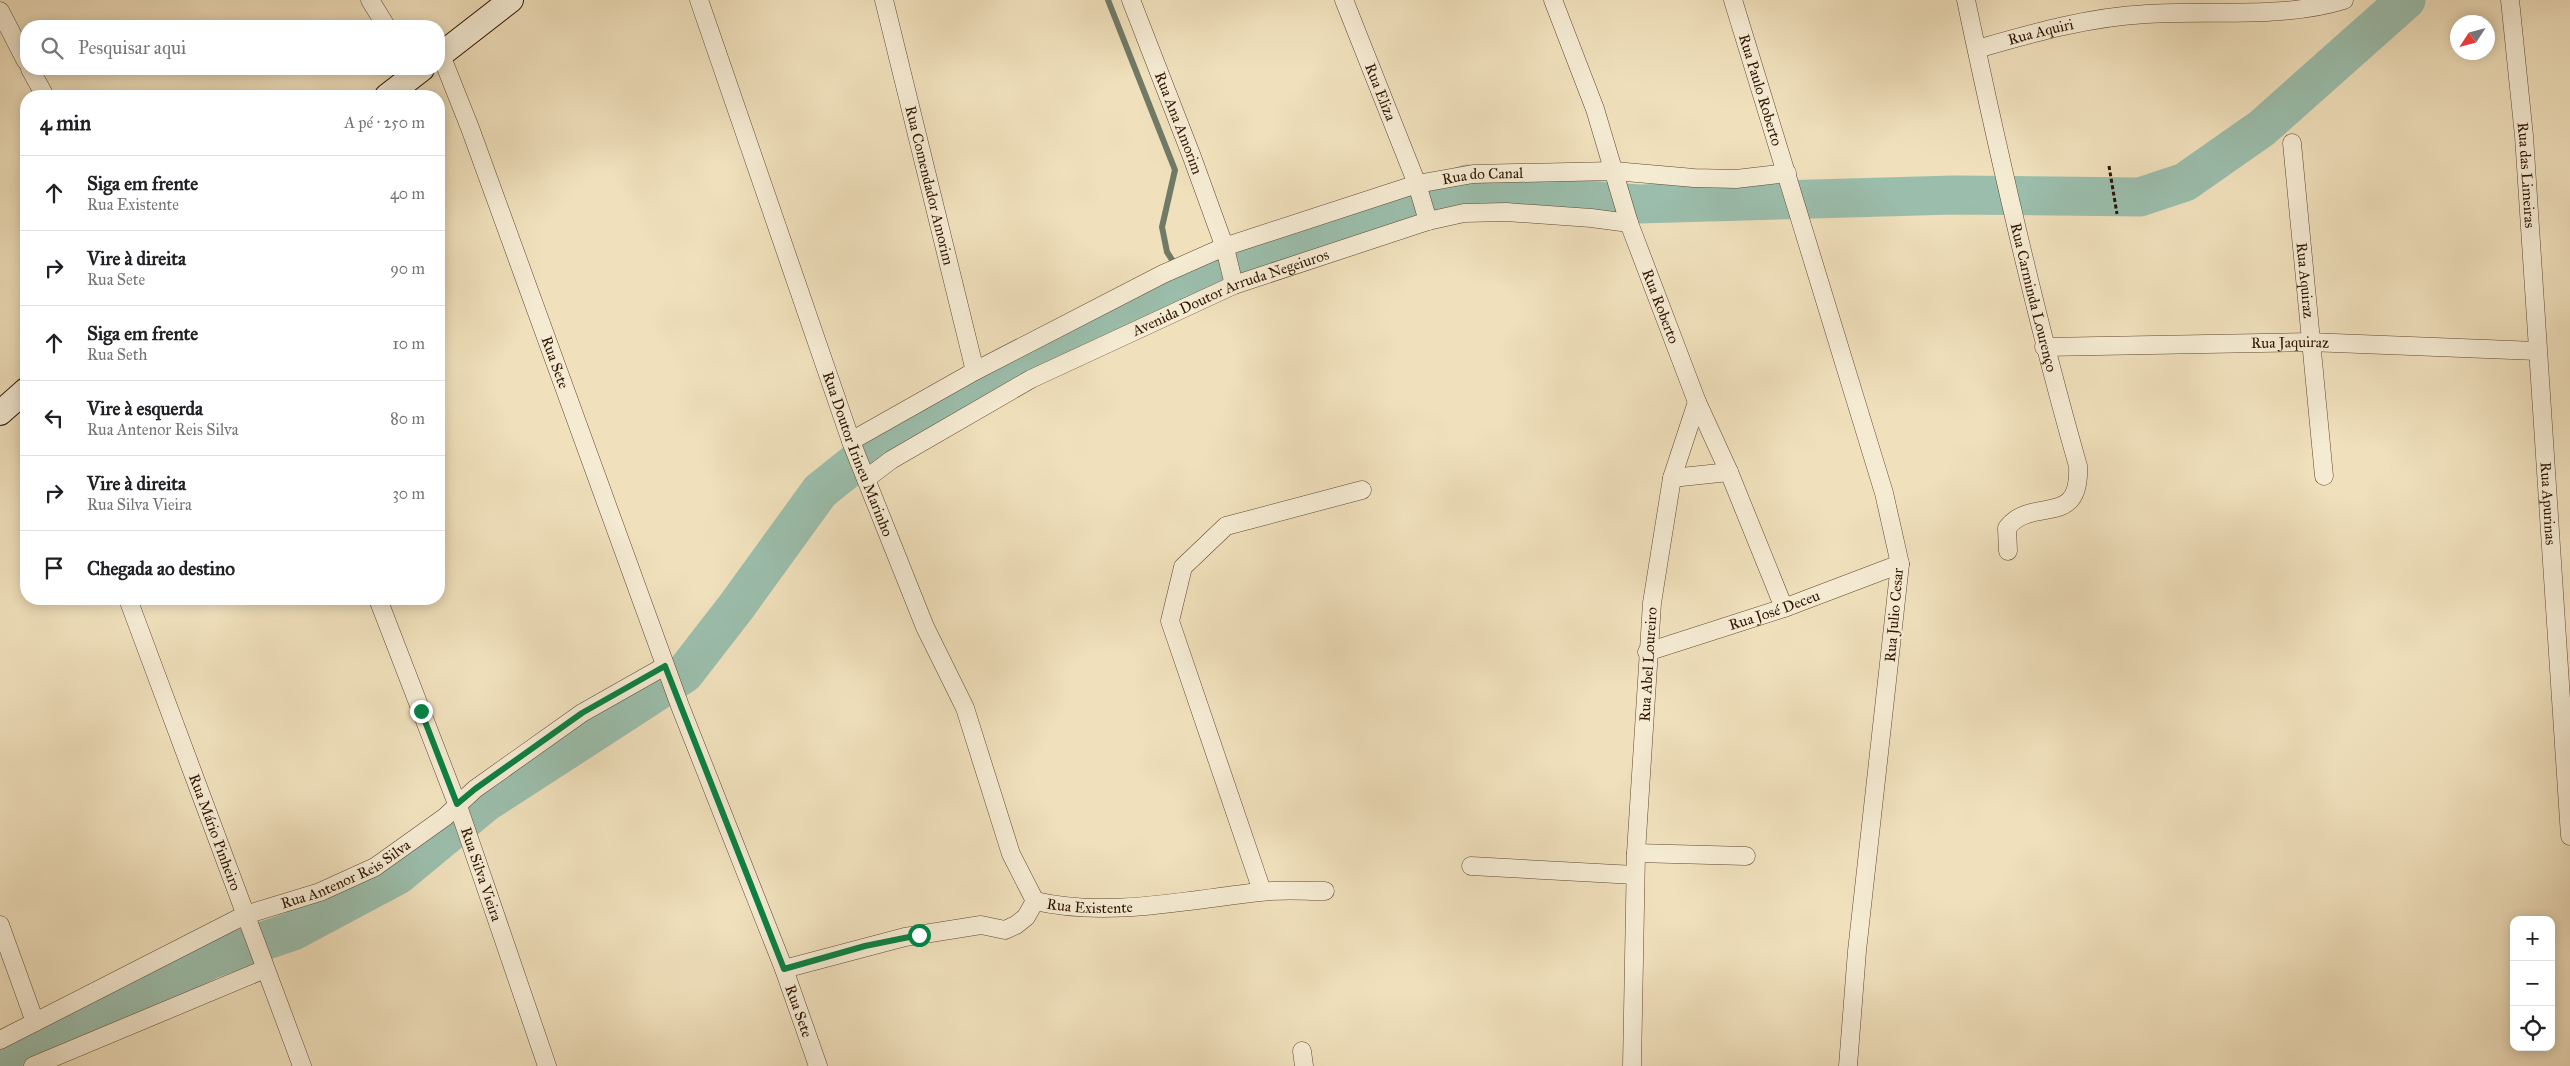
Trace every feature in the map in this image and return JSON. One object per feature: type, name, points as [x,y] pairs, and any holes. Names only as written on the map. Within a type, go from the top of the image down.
[{"type":"street","points":[[370,0],[382,20]]},
{"type":"street","points":[[445,51],[511,0]]},
{"type":"street","name":"Rua Doutor Irineu Marinho","points":[[698,0],[851,442],[925,628],[965,708],[1011,854],[1035,901]]},
{"type":"street","name":"Rua Comendador Amorim","points":[[884,0],[975,371]]},
{"type":"street","name":"Rua Ana Amorim","points":[[1131,0],[1224,247],[1234,283]]},
{"type":"street","name":"Rua Eliza","points":[[1344,0],[1418,186],[1427,217]]},
{"type":"street","name":"Rua Roberto","points":[[1553,0],[1596,109],[1627,218],[1697,402],[1729,472],[1784,608]]},
{"type":"street","name":"Rua Paulo Roberto","points":[[1734,0],[1787,175]]},
{"type":"street","name":"Rua Carminda Lourenço","points":[[1966,0],[2003,175],[2044,347],[2078,466],[2079,485],[2074,498],[2061,506],[2023,514],[2013,520],[2007,528],[2008,551]]},
{"type":"street","name":"Rua Aquiri","points":[[1977,49],[2048,28],[2096,18],[2147,14],[2280,10],[2313,7],[2344,0]]},
{"type":"street","name":"Rua das Limeiras","points":[[2510,0],[2524,136],[2536,351]]},
{"type":"street","points":[[0,11],[20,49]]},
{"type":"street","name":"Rua Sete","points":[[445,67],[470,128],[680,706],[784,969],[818,1066]]},
{"type":"street","points":[[33,75],[41,90]]},
{"type":"street","points":[[394,90],[411,75]]},
{"type":"street","name":"Rua Aquiraz","points":[[2292,144],[2324,476]]},
{"type":"street","name":"Rua do Canal","points":[[975,371],[1163,274],[1224,247],[1418,186],[1473,174],[1615,174],[1736,179],[1787,175]]},
{"type":"street","name":"Rua Julio Cesar","points":[[1787,175],[1884,493],[1900,564],[1857,951],[1848,1066]]},
{"type":"street","name":"Avenida Doutor Arruda Negeiuros","points":[[865,478],[891,460],[1031,379],[1234,283],[1427,217],[1464,213],[1506,212],[1591,218],[1627,218]]},
{"type":"street","name":"Rua Jaquiraz","points":[[2044,347],[2310,342],[2536,351]]},
{"type":"street","name":"Rua Apurinas","points":[[2536,351],[2570,836]]},
{"type":"street","points":[[851,442],[975,371]]},
{"type":"street","points":[[0,413],[20,395]]},
{"type":"street","name":"Rua Abel Loureiro","points":[[1632,1066],[1635,875],[1647,652],[1653,595],[1672,478],[1697,402]]},
{"type":"street","points":[[1672,478],[1729,472]]},
{"type":"street","points":[[1262,891],[1170,621],[1183,567],[1226,526],[1362,490]]},
{"type":"street","name":"Rua José Deceu","points":[[1647,652],[1784,608],[1900,564]]},
{"type":"street","name":"Rua Mário Pinheiro","points":[[130,605],[302,1066]]},
{"type":"street","name":"Rua Silva Vieira","points":[[380,605],[458,807],[547,1066]]},
{"type":"street","name":"Rua Antenor Reis Silva","points":[[0,1040],[247,920],[320,892],[375,867],[446,817],[475,789],[582,713],[666,668]]},
{"type":"street","points":[[1636,853],[1746,856]]},
{"type":"street","points":[[1472,866],[1635,875]]},
{"type":"street","name":"Rua Existente","points":[[784,969],[905,937],[972,926],[1005,930],[1016,925],[1026,917],[1035,901],[1063,908],[1100,908],[1145,906],[1262,891],[1325,891]]},
{"type":"street","points":[[0,925],[35,1022]]},
{"type":"street","points":[[33,1066],[263,964]]},
{"type":"path","points":[[2109,166],[2117,214]]},
{"type":"waterway","points":[[1108,0],[1175,170],[1162,227],[1167,252],[1189,286]]},
{"type":"waterway","points":[[0,1054],[161,985],[211,959],[293,931],[398,875],[485,803],[684,674],[736,607],[820,491],[885,439],[1178,290],[1253,259],[1468,184],[1573,199],[1639,204],[1954,195],[2140,197],[2185,182],[2262,128],[2406,0]]},
{"type":"route","points":[[421,711],[457,804],[475,789],[552,737],[582,713],[665,666],[784,969],[865,946],[919,935]]}]
